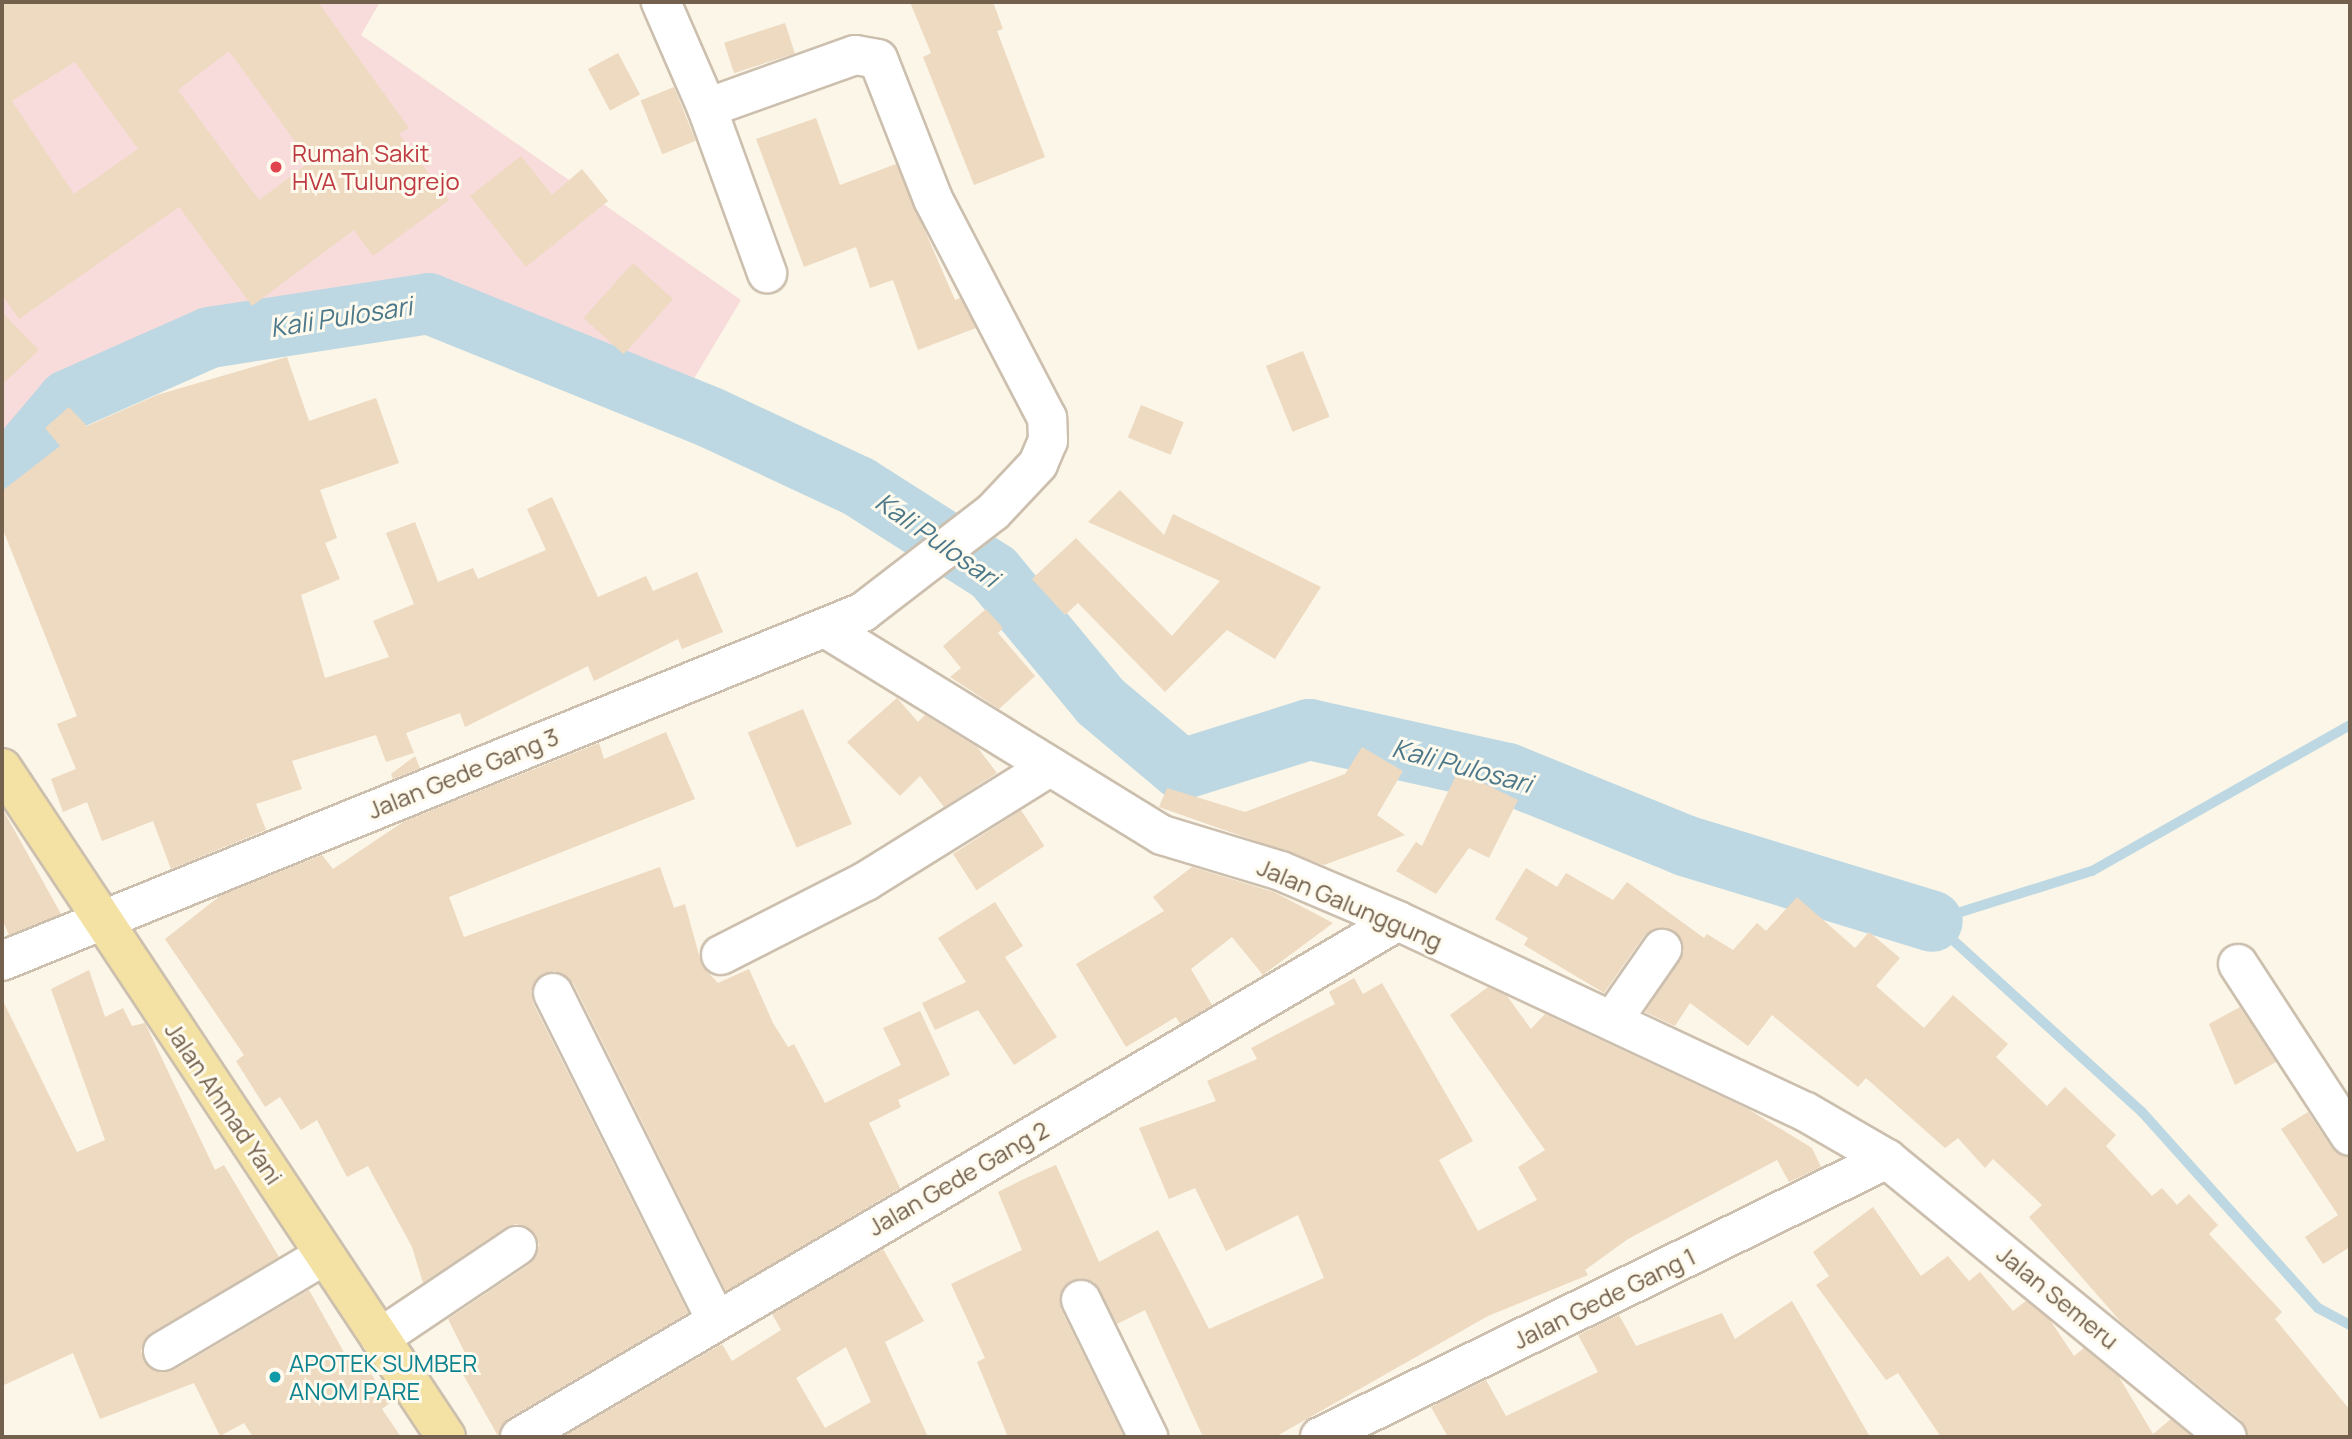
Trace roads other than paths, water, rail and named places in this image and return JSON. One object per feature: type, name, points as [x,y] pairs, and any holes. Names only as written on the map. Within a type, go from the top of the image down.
[{"type":"main road","name":"Jalan Ahmad Yani","points":[[2,768],[446,1437]]},
{"type":"street","points":[[661,2],[707,108],[768,273]]},
{"type":"street","name":"Jalan Gede Gang 3","points":[[2,961],[100,918],[827,629],[863,612],[928,565],[993,512],[1043,452],[1047,418],[933,199],[873,54],[707,108]]},
{"type":"street","name":"Jalan Galunggung","points":[[827,629],[1162,835],[1282,871],[1398,921],[1806,1112],[1887,1159]]},
{"type":"street","points":[[721,955],[866,881],[1049,767]]},
{"type":"street","name":"Jalan Gede Gang 2","points":[[520,1437],[715,1318],[1398,921]]},
{"type":"street","points":[[1612,1021],[1662,949]]},
{"type":"street","points":[[2238,964],[2350,1136]]},
{"type":"street","points":[[553,993],[715,1318]]},
{"type":"street","name":"Jalan Gede Gang 1","points":[[1320,1437],[1887,1159]]},
{"type":"street","name":"Jalan Semeru","points":[[1887,1159],[2227,1437]]},
{"type":"street","points":[[380,1338],[517,1246]]},
{"type":"street","points":[[163,1351],[325,1255]]},
{"type":"street","points":[[1081,1300],[1148,1437]]},
{"type":"waterway","name":"Kali Pulosari","points":[[2,477],[67,400],[209,337],[428,303],[710,417],[858,486],[993,572],[1100,701],[1181,769],[1309,729],[1507,773],[1684,845],[1932,921]]},
{"type":"waterway","points":[[1932,921],[2092,871],[2350,725]]},
{"type":"waterway","points":[[1932,921],[2142,1112],[2318,1308],[2350,1325]]},
{"type":"place","name":"Rumah Sakit HVA Tulungrejo","points":[[276,167]]},
{"type":"place","name":"APOTEK SUMBER ANOM PARE","points":[[275,1377]]}]
